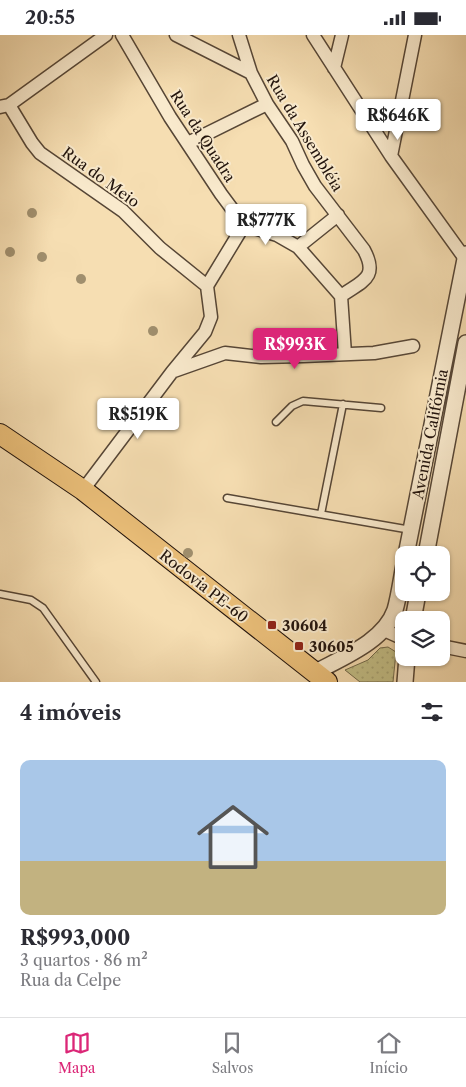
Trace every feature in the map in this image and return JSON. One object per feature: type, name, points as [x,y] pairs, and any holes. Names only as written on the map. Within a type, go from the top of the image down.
[{"type":"main road","name":"Rodovia PE-60","points":[[0,434],[83,490],[317,677]]},
{"type":"street","points":[[5,106],[106,35]]},
{"type":"street","name":"Rua da Quadra","points":[[122,35],[188,143],[221,194],[244,225]]},
{"type":"street","name":"Rua da Assembléia","points":[[176,35],[250,73],[267,104],[292,141],[315,186],[364,250],[370,267],[367,278],[341,296]]},
{"type":"street","points":[[238,35],[250,73]]},
{"type":"street","points":[[313,35],[392,156],[466,258]]},
{"type":"street","points":[[334,68],[342,35]]},
{"type":"street","points":[[392,156],[415,35]]},
{"type":"street","points":[[188,143],[267,104]]},
{"type":"street","name":"Rua do Meio","points":[[5,106],[40,153],[124,211],[160,248],[207,286]]},
{"type":"street","points":[[298,247],[338,215]]},
{"type":"street","points":[[83,490],[172,372],[205,332],[211,317],[207,286],[244,225],[277,235],[298,247],[341,296],[345,354]]},
{"type":"street","name":"Avenida Califórnia","points":[[408,546],[466,258]]},
{"type":"street","name":"Avenida Califórnia","points":[[428,546],[466,343]]},
{"type":"street","points":[[172,372],[225,353],[261,357],[374,353],[413,346]]},
{"type":"street","points":[[317,677],[371,641],[384,630],[394,611],[396,601]]},
{"type":"street","points":[[384,630],[395,635]]},
{"type":"street","points":[[450,648],[466,651]]},
{"type":"street","points":[[405,682],[406,666]]},
{"type":"lane","points":[[276,422],[292,406],[303,401],[381,408]]},
{"type":"lane","points":[[321,514],[344,404]]},
{"type":"lane","points":[[227,498],[411,530]]},
{"type":"lane","points":[[0,594],[31,600],[43,608],[96,682]]},
{"type":"shaded area","points":[[388,647],[395,651],[393,682],[360,682],[345,670],[368,660],[380,648]]},
{"type":"place","name":"30604","points":[[272,625]]},
{"type":"place","name":"30605","points":[[299,646]]}]
